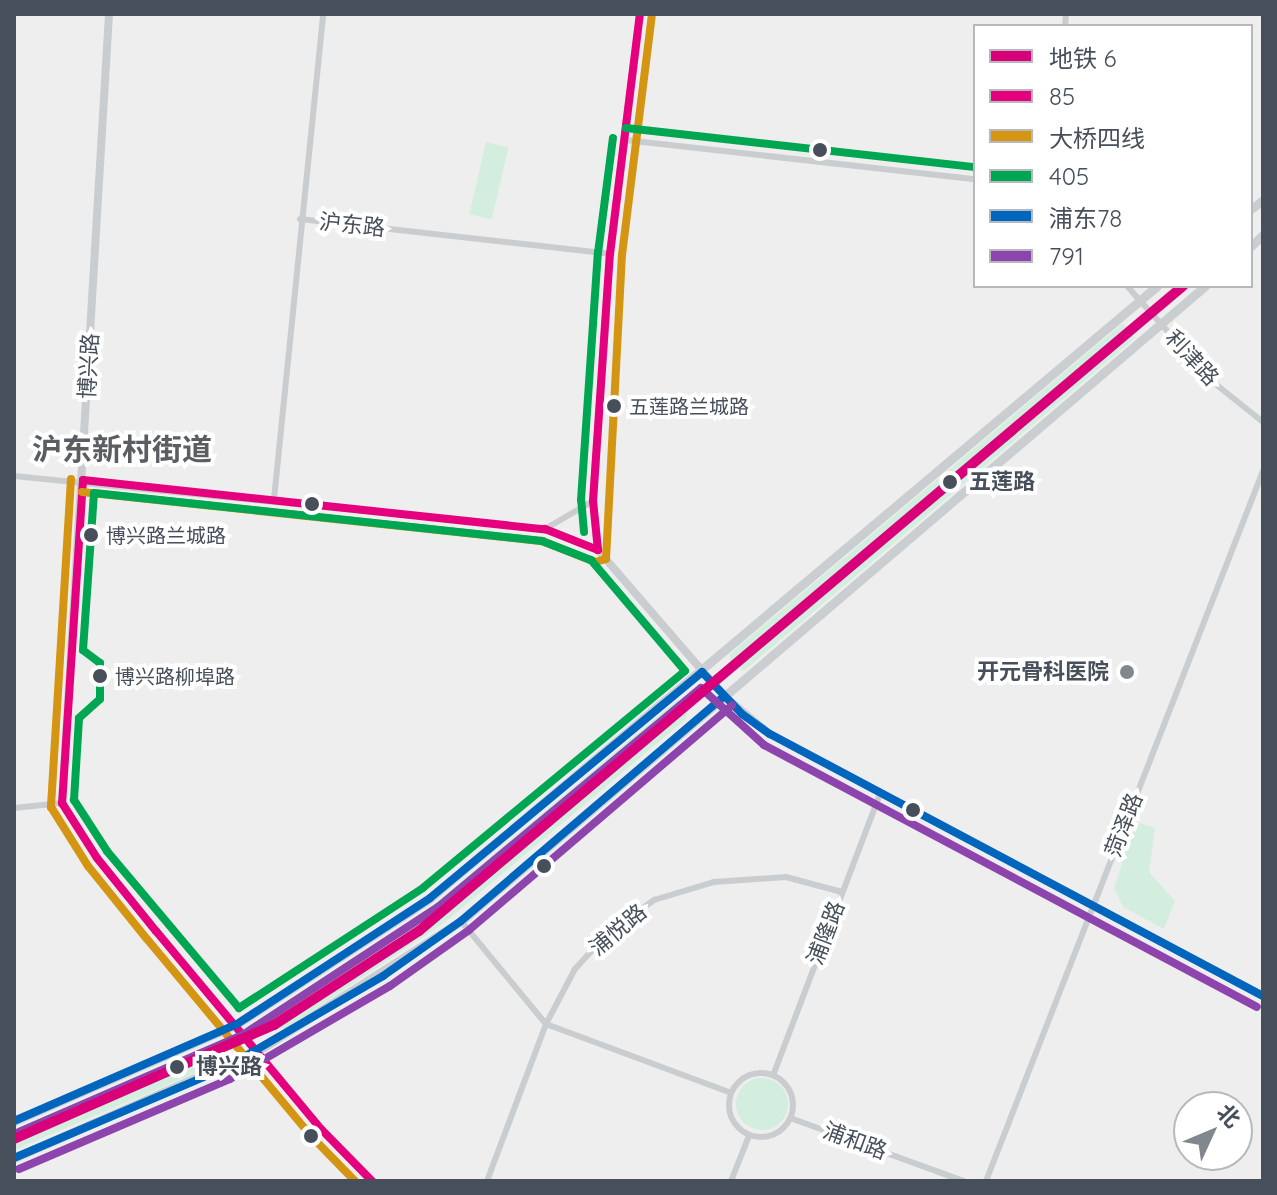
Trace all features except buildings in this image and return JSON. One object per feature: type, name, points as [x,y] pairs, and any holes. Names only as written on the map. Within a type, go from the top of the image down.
[{"type":"main road","points":[[14,1121],[237,1024],[430,898],[1155,288]]},
{"type":"main road","points":[[14,1158],[259,1050],[461,921],[1203,288]]},
{"type":"street","name":"博兴路","points":[[62,803],[109,14]]},
{"type":"street","name":"沪东路","points":[[323,14],[300,219],[610,254]]},
{"type":"street","points":[[598,550],[593,501],[610,254],[640,14]]},
{"type":"street","points":[[625,140],[973,179]]},
{"type":"street","points":[[274,499],[300,219]]},
{"type":"street","name":"利津路","points":[[1129,288],[1213,382],[1263,422]]},
{"type":"street","name":"菏泽路","points":[[986,1181],[1263,471]]},
{"type":"street","points":[[14,476],[274,499],[545,529],[598,550],[724,696],[770,734],[1091,908],[1263,996]]},
{"type":"street","points":[[545,529],[593,501]]},
{"type":"street","name":"浦隆路","points":[[774,1073],[880,794]]},
{"type":"street","points":[[14,808],[62,803],[97,858],[259,1050],[321,1129],[372,1181]]},
{"type":"street","name":"浦悦路","points":[[487,1181],[546,1024],[575,969],[608,933],[654,900],[754,877],[786,877],[842,892]]},
{"type":"street","points":[[461,921],[546,1024],[729,1092]]},
{"type":"street","points":[[763,1072],[774,1073],[783,1080],[794,1108],[793,1119],[786,1127],[756,1139],[741,1132],[729,1092],[763,1072]]},
{"type":"street","name":"浦和路","points":[[793,1119],[963,1181]]},
{"type":"street","points":[[731,1181],[749,1136]]},
{"type":"green space","points":[[486,142],[508,147],[492,219],[469,214]]},
{"type":"green space","points":[[1123,323],[1135,338],[744,671],[730,662],[730,654]]},
{"type":"green space","points":[[677,700],[688,709],[686,719],[444,923],[285,1029],[274,1027],[270,1021],[279,1008],[424,913]]},
{"type":"green space","points":[[1136,822],[1155,828],[1149,872],[1175,901],[1164,929],[1123,907],[1114,888]]},
{"type":"green space","points":[[195,1052],[202,1056],[200,1071],[14,1150],[14,1130]]},
{"type":"green space","points":[[762,1078],[781,1085],[788,1104],[781,1123],[762,1130],[743,1123],[736,1104],[743,1085]]},
{"type":"metro line","name":"6","points":[[14,1139],[274,1025],[419,931],[1181,288]]},
{"type":"transit line","name":"85","points":[[83,480],[545,529],[598,550],[593,501],[610,254],[640,14]]},
{"type":"transit line","name":"大桥四线","points":[[82,492],[542,541],[595,562],[606,559],[622,255],[652,15]]},
{"type":"transit line","name":"405","points":[[626,128],[973,167]]},
{"type":"transit line","name":"405","points":[[584,532],[581,500],[598,253],[613,138]]},
{"type":"transit line","name":"大桥四线","points":[[71,479],[51,807],[88,866],[147,939],[312,1137],[355,1181]]},
{"type":"transit line","name":"85","points":[[83,480],[62,803],[97,858],[156,931],[321,1129],[372,1181]]},
{"type":"transit line","name":"405","points":[[94,493],[542,541],[591,560],[685,671],[423,888],[239,1008],[107,851],[74,800],[79,718],[100,699],[100,663],[83,650],[94,493]]},
{"type":"transit line","name":"浦东78","points":[[14,1121],[237,1024],[430,898],[702,672],[742,714],[770,734],[1263,996]]},
{"type":"transit line","name":"791","points":[[19,1132],[244,1034],[438,907],[701,688],[764,745],[1257,1007]]},
{"type":"transit line","name":"浦东78","points":[[14,1158],[225,1068],[383,976],[461,921],[724,696]]},
{"type":"transit line","name":"791","points":[[19,1169],[230,1079],[390,986],[469,930],[732,705]]},
{"type":"place","name":"五莲路兰城路","points":[[614,406]]},
{"type":"place","name":"五莲路","points":[[950,482]]},
{"type":"place","name":"博兴路兰城路","points":[[91,535]]},
{"type":"place","name":"开元骨科医院","points":[[1127,672]]},
{"type":"place","name":"博兴路柳埠路","points":[[100,676]]},
{"type":"place","name":"博兴路","points":[[177,1067]]},
{"type":"district","name":"沪东新村街道","points":[[122,449]]}]
